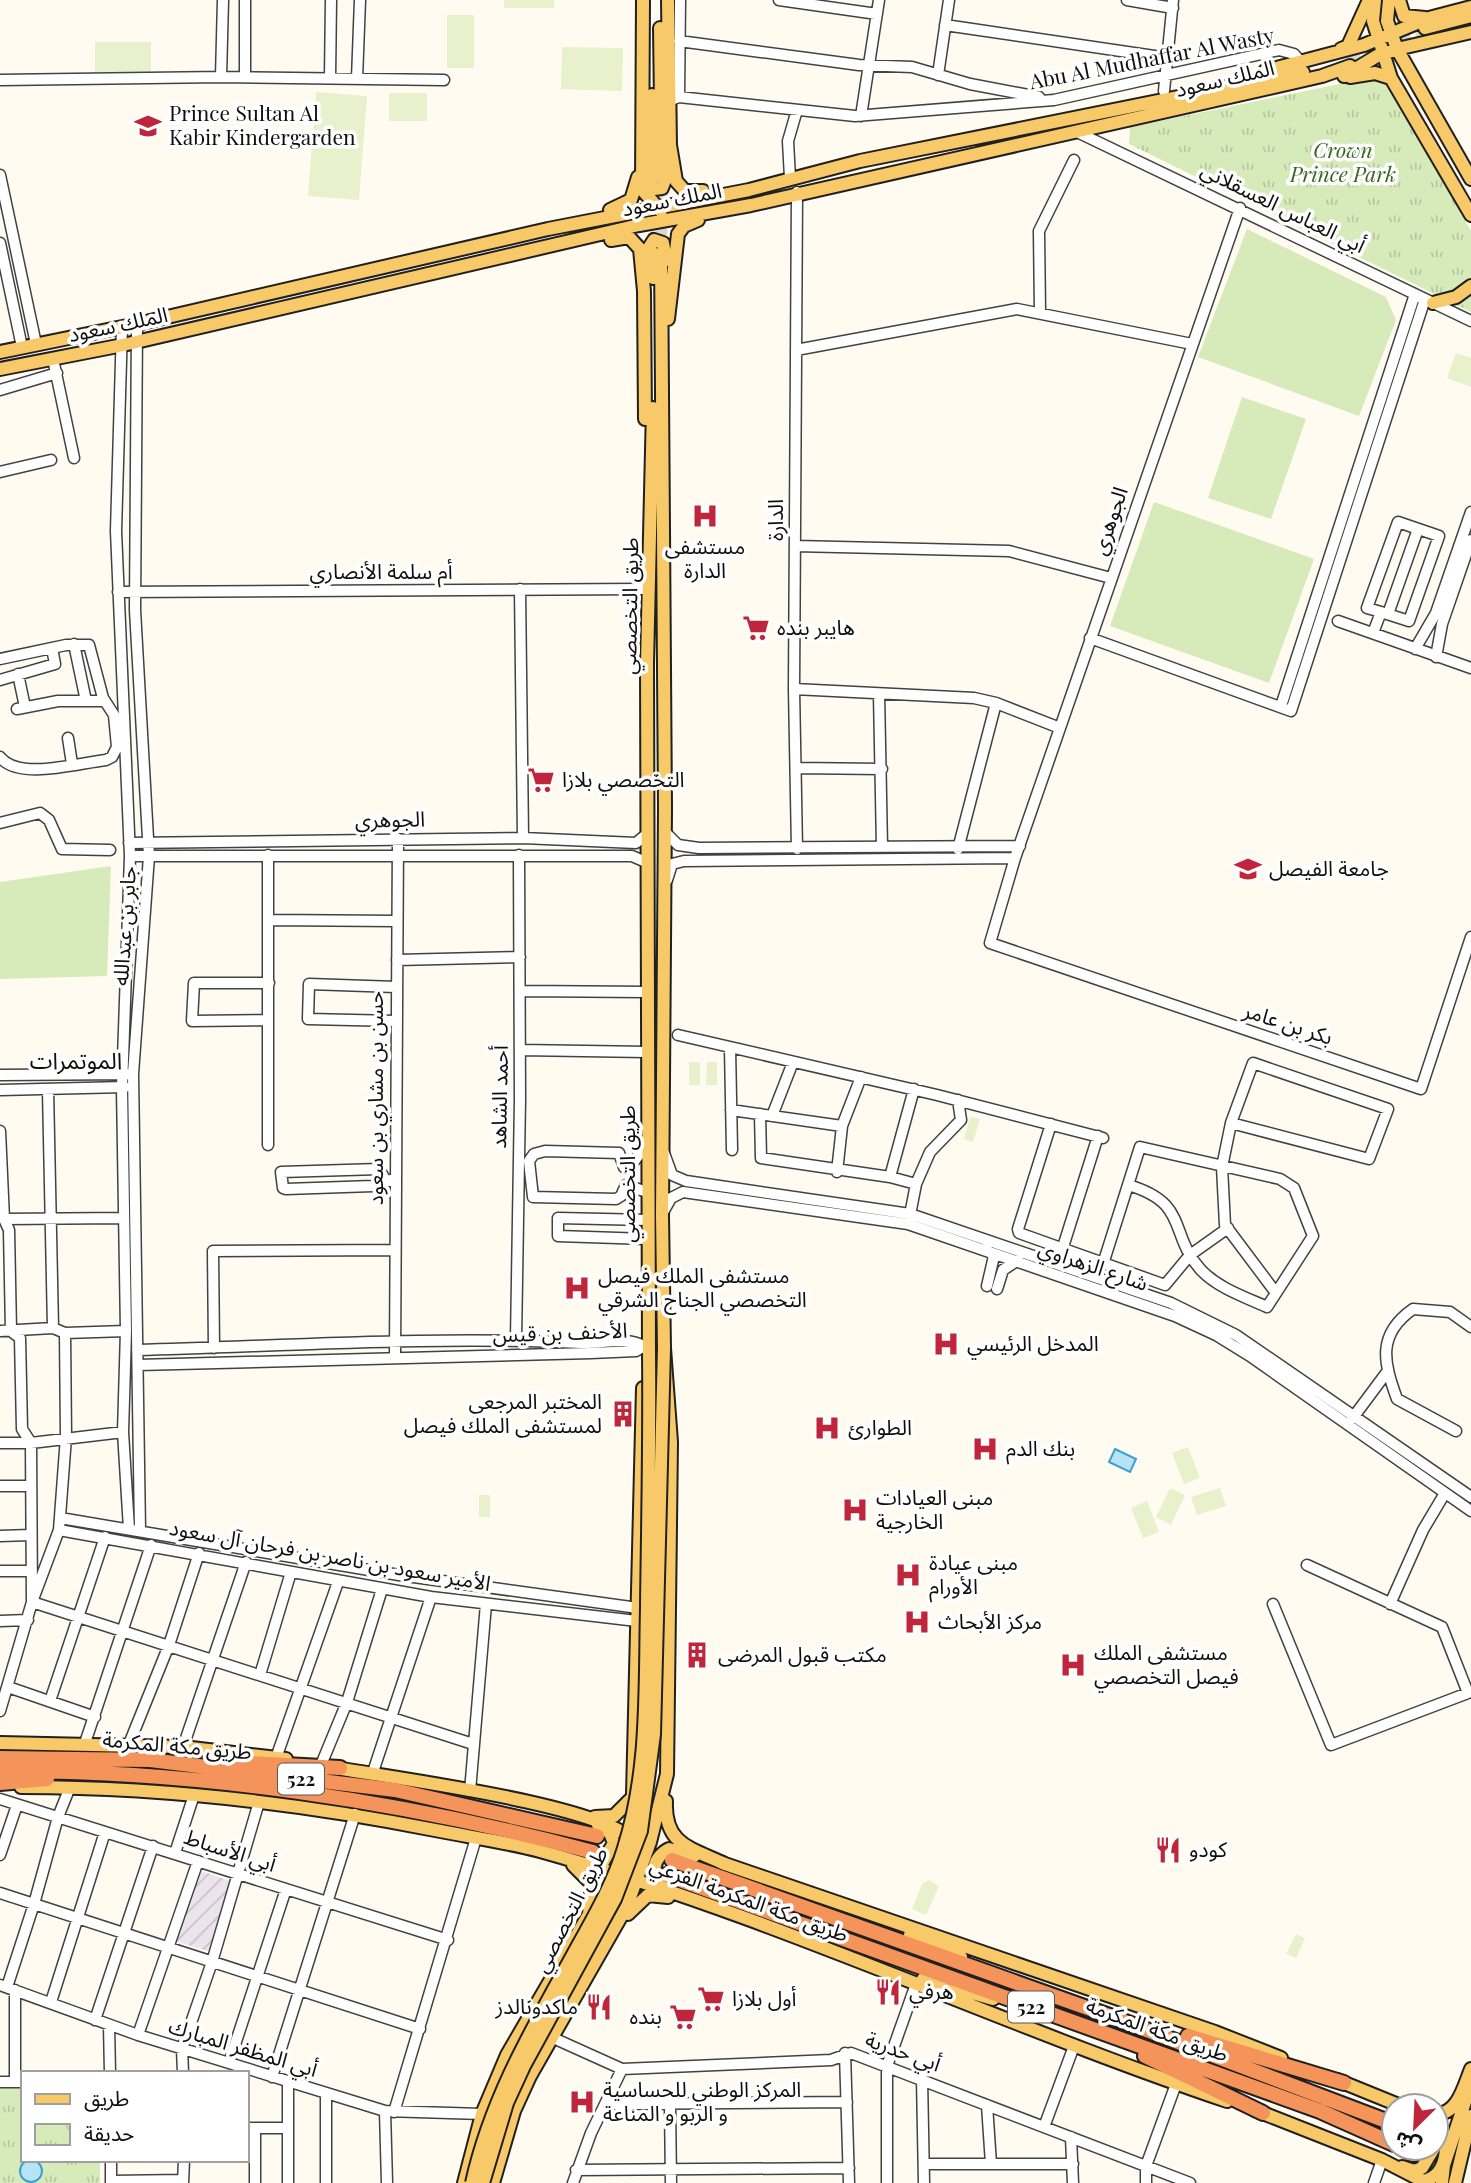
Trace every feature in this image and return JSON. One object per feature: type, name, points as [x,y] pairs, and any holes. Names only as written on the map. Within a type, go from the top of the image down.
[{"type":"highway","name":"طريق مكة المكرمة","points":[[0,1758],[150,1760],[395,1790],[597,1836]]},
{"type":"highway","points":[[150,1760],[340,1768]]},
{"type":"highway","name":"طريق مكة المكرمة","points":[[0,1771],[178,1780],[387,1806],[534,1836],[593,1852]]},
{"type":"highway","points":[[0,1785],[133,1776]]},
{"type":"highway","name":"طريق مكة المكرمة","points":[[671,1860],[1039,1990],[1380,2119]]},
{"type":"highway","name":"طريق مكة المكرمة","points":[[666,1875],[1320,2111],[1380,2138]]},
{"type":"highway","points":[[1107,2015],[1228,2046],[1344,2083]]},
{"type":"highway","points":[[1080,2025],[1263,2113]]},
{"type":"main road","points":[[643,0],[642,185],[654,217],[671,245],[667,327]]},
{"type":"main road","points":[[651,0],[657,178],[660,0]]},
{"type":"main road","points":[[643,145],[647,183],[654,189],[662,188],[667,182],[675,99],[668,0]]},
{"type":"main road","points":[[1302,63],[1348,46],[1369,0]]},
{"type":"main road","points":[[1375,0],[1373,21],[1384,38],[1401,48],[1408,73],[1471,179]]},
{"type":"main road","points":[[1388,0],[1383,54],[1391,78],[1471,215]]},
{"type":"main road","points":[[1399,0],[1404,16],[1428,27],[1471,7]]},
{"type":"main road","points":[[1302,63],[1384,38],[1471,16]]},
{"type":"main road","points":[[1448,38],[1418,41],[1412,35],[1412,28],[1471,24]]},
{"type":"main road","points":[[1336,79],[1354,72],[1383,54],[1471,32]]},
{"type":"main road","points":[[1408,73],[1417,48],[1448,38]]},
{"type":"main road","points":[[1103,112],[1164,91],[1356,51],[1360,56],[1357,68],[1336,79]]},
{"type":"main road","name":"الملك سعود","points":[[0,352],[137,324],[548,229],[654,217],[751,205],[797,192],[1092,129],[1322,76],[1349,62],[790,178],[749,190],[679,202],[654,217],[452,271],[123,345],[0,369]]},
{"type":"main road","points":[[1092,129],[1336,79],[1375,73],[1391,78]]},
{"type":"main road","points":[[548,229],[561,222],[621,207],[631,200],[637,188],[643,145]]},
{"type":"main road","points":[[670,145],[676,181],[685,191],[749,190]]},
{"type":"main road","points":[[647,663],[644,589],[644,246],[654,217],[671,192],[670,145]]},
{"type":"main road","points":[[667,327],[676,246],[684,226],[751,205]]},
{"type":"main road","points":[[551,245],[589,244],[629,237],[640,249],[644,291]]},
{"type":"main road","points":[[644,291],[647,251],[653,240],[660,241],[666,254],[667,327],[666,519],[661,540]]},
{"type":"main road","name":"طريق التخصصي","points":[[472,2183],[485,2133],[503,2084],[601,1903],[624,1849],[638,1798],[645,1723],[651,1481],[647,1350],[647,663],[657,253],[665,887],[662,1215],[664,1348],[652,1772],[641,1831],[615,1899],[507,2103],[484,2183]]},
{"type":"main road","points":[[1424,299],[1456,298],[1471,286]]},
{"type":"main road","points":[[494,2183],[514,2111],[551,2037],[617,1924],[637,1881],[667,1774],[671,1442],[664,1348]]},
{"type":"main road","points":[[464,2183],[482,2114],[507,2055],[558,1962],[589,1914],[609,1872],[633,1797],[647,1350]]},
{"type":"main road","points":[[0,1743],[183,1747],[373,1772],[470,1791],[571,1814],[624,1830],[638,1852],[637,1881]]},
{"type":"main road","points":[[0,1743],[150,1760]]},
{"type":"main road","points":[[633,1797],[642,1808],[652,1807],[667,1774]]},
{"type":"main road","name":"طريق مكة المكرمة الفرعي","points":[[667,1774],[665,1821],[670,1833],[681,1843],[725,1864],[1215,2032],[1344,2083]]},
{"type":"main road","points":[[178,1780],[355,1814]]},
{"type":"main road","name":"طريق مكة المكرمة الفرعي","points":[[0,1785],[194,1795],[355,1814],[561,1857],[817,1942],[1074,2046],[1263,2113],[1380,2159]]},
{"type":"main road","points":[[571,1814],[614,1816],[633,1797]]},
{"type":"main road","points":[[561,1857],[588,1863],[603,1862],[614,1843],[606,1829],[571,1814]]},
{"type":"main road","points":[[706,1904],[692,1895],[659,1883],[655,1877],[656,1860],[669,1849],[725,1864]]},
{"type":"main road","points":[[561,1857],[578,1868],[592,1884],[589,1914]]},
{"type":"main road","points":[[617,1924],[648,1895],[706,1904]]},
{"type":"main road","points":[[820,1896],[1039,1990]]},
{"type":"main road","points":[[817,1942],[929,1981],[1080,2025]]},
{"type":"main road","points":[[1450,2110],[1454,2107],[1471,2069]]},
{"type":"main road","points":[[1344,2083],[1380,2098]]},
{"type":"main road","points":[[1344,2083],[1380,2095]]},
{"type":"main road","points":[[1344,2083],[1380,2100]]},
{"type":"main road","points":[[1444,2165],[1471,2084]]},
{"type":"main road","points":[[1457,2180],[1471,2116]]},
{"type":"main road","points":[[1457,2180],[1471,2149]]},
{"type":"main road","points":[[1384,2162],[1410,2183]]},
{"type":"main road","name":"طريق مكة المكرمة الفرعي","points":[[1386,2162],[1423,2180],[1437,2175],[1444,2165]]},
{"type":"main road","points":[[1388,2162],[1414,2171],[1422,2168],[1426,2162]]},
{"type":"main road","points":[[1442,2183],[1444,2162]]},
{"type":"street","points":[[220,76],[223,0]]},
{"type":"street","points":[[244,0],[245,77]]},
{"type":"street","points":[[330,78],[331,0]]},
{"type":"street","points":[[357,79],[360,0]]},
{"type":"street","points":[[675,99],[680,0]]},
{"type":"street","points":[[779,0],[877,14]]},
{"type":"street","points":[[861,116],[879,0]]},
{"type":"street","points":[[938,75],[949,0]]},
{"type":"street","points":[[1126,0],[1173,4],[1164,91]]},
{"type":"street","points":[[945,25],[1168,58]]},
{"type":"street","points":[[680,41],[869,65],[912,67],[1054,100]]},
{"type":"street","name":"Abu Al Mudhaffar Al Wasty","points":[[675,99],[861,116],[1054,100],[1279,50],[1294,54],[1302,63]]},
{"type":"street","points":[[0,79],[220,76],[444,80]]},
{"type":"street","points":[[790,178],[788,141],[797,110]]},
{"type":"street","name":"أبي العباس العسقلاني","points":[[1077,132],[1471,321]]},
{"type":"street","points":[[1040,313],[1039,231],[1074,160]]},
{"type":"street","points":[[0,175],[36,344]]},
{"type":"street","name":"الدارة","points":[[797,192],[794,689],[797,849]]},
{"type":"street","name":"الجوهري","points":[[990,943],[1015,858],[1240,208]]},
{"type":"street","points":[[0,243],[22,347]]},
{"type":"street","points":[[1280,706],[1424,299]]},
{"type":"street","points":[[1090,638],[1291,711],[1424,299]]},
{"type":"street","points":[[796,350],[1017,309],[1192,344]]},
{"type":"street","name":"جابر بن عبدالله","points":[[127,1074],[149,856],[135,592],[137,324]]},
{"type":"street","name":"جابر بن عبدالله","points":[[122,327],[116,531],[130,856],[123,1432],[129,1529]]},
{"type":"street","points":[[53,359],[74,458]]},
{"type":"street","points":[[0,390],[57,373]]},
{"type":"street","points":[[0,472],[51,460]]},
{"type":"street","points":[[1415,649],[1436,613],[1471,512]]},
{"type":"street","points":[[1398,522],[1418,529],[1439,536],[1409,621],[1367,608],[1398,522]]},
{"type":"street","points":[[1373,633],[1385,613],[1418,529]]},
{"type":"street","points":[[1436,657],[1442,624],[1471,540]]},
{"type":"street","points":[[795,546],[1009,551],[1111,578]]},
{"type":"street","points":[[520,589],[523,838]]},
{"type":"street","name":"أم سلمة الأنصاري","points":[[118,592],[644,589]]},
{"type":"street","points":[[1338,621],[1471,668]]},
{"type":"street","points":[[0,659],[86,643],[90,647],[105,701],[114,715],[116,750],[106,760],[29,771],[0,759]]},
{"type":"street","points":[[74,644],[86,701]]},
{"type":"street","points":[[0,680],[55,664],[52,648]]},
{"type":"street","points":[[18,674],[21,708],[58,701],[105,701]]},
{"type":"street","points":[[794,689],[974,698],[996,703],[1060,728]]},
{"type":"street","points":[[879,694],[882,847]]},
{"type":"street","points":[[958,849],[996,703]]},
{"type":"street","points":[[68,738],[72,764]]},
{"type":"street","points":[[796,768],[882,769]]},
{"type":"street","points":[[0,823],[40,813],[49,820],[62,849],[110,850]]},
{"type":"street","points":[[664,831],[678,845],[699,848],[958,849],[1020,846]]},
{"type":"street","name":"الجوهري","points":[[129,844],[523,838],[636,843],[648,833]]},
{"type":"street","name":"حسن بن مشاري بن سعود","points":[[395,1357],[395,1250],[390,1179],[396,1021],[398,839]]},
{"type":"street","points":[[268,855],[268,1145]]},
{"type":"street","name":"أحمد الشاهد","points":[[516,1340],[520,1050],[519,855]]},
{"type":"street","name":"الجوهري","points":[[130,856],[632,856],[648,863]]},
{"type":"street","points":[[665,887],[672,864],[684,861],[1015,858]]},
{"type":"street","points":[[268,920],[397,921]]},
{"type":"street","name":"بكر بن عامر","points":[[990,943],[1421,1089],[1471,937]]},
{"type":"street","points":[[397,960],[520,957]]},
{"type":"street","points":[[268,1020],[192,1021],[194,983],[269,983]]},
{"type":"street","points":[[396,987],[309,984],[308,1019],[396,1021]]},
{"type":"street","points":[[520,991],[648,992]]},
{"type":"street","points":[[678,1035],[914,1089],[1100,1137],[1063,1247]]},
{"type":"street","points":[[730,1048],[732,1150]]},
{"type":"street","points":[[520,1050],[647,1052]]},
{"type":"street","points":[[772,1116],[793,1062]]},
{"type":"street","points":[[1231,1123],[1369,1159],[1388,1109],[1253,1063],[1231,1123],[1222,1167],[1223,1212],[1228,1228],[1276,1293]]},
{"type":"street","points":[[0,1075],[127,1074]]},
{"type":"street","points":[[837,1172],[842,1126],[861,1077]]},
{"type":"street","points":[[0,1090],[127,1087]]},
{"type":"street","name":"جابر بن عبدالله","points":[[127,1087],[138,1365],[140,1531]]},
{"type":"street","points":[[890,1177],[914,1089]]},
{"type":"street","points":[[48,1090],[53,1328]]},
{"type":"street","points":[[958,1100],[961,1120],[930,1152],[916,1184],[909,1219],[1120,1284],[1198,1315],[1236,1335],[1471,1497]]},
{"type":"street","points":[[731,1110],[842,1126]]},
{"type":"street","points":[[760,1114],[761,1158],[837,1172],[890,1177],[916,1184]]},
{"type":"street","points":[[1051,1124],[1018,1229],[1028,1237],[1063,1247],[1165,1285],[1190,1255],[1228,1228]]},
{"type":"street","points":[[0,1131],[5,1265],[11,1331],[20,1338],[22,1429],[31,1443],[32,1602]]},
{"type":"street","points":[[647,1192],[626,1185],[621,1196],[616,1199],[533,1197],[529,1161],[534,1154],[545,1152],[620,1153],[624,1167],[630,1167],[648,1142]]},
{"type":"street","points":[[1103,1264],[1140,1147],[1280,1179],[1294,1188],[1313,1236],[1267,1307],[1210,1278],[1190,1255],[1178,1223],[1166,1203],[1146,1190],[1128,1185]]},
{"type":"street","points":[[663,1150],[672,1175],[716,1190]]},
{"type":"street","points":[[379,1169],[390,1179],[373,1186],[286,1189],[283,1188],[281,1172],[379,1169]]},
{"type":"street","name":"شارع الزهراوي","points":[[662,1215],[676,1194],[716,1190],[909,1219],[986,1249],[1148,1305],[1216,1335],[1471,1511]]},
{"type":"street","points":[[4,1219],[124,1218]]},
{"type":"street","points":[[647,1239],[558,1236],[557,1222],[558,1218],[648,1220]]},
{"type":"street","points":[[986,1249],[994,1256],[992,1287],[1003,1270],[1018,1260]]},
{"type":"street","points":[[214,1348],[213,1251],[395,1250]]},
{"type":"street","points":[[1455,1431],[1397,1399],[1384,1365],[1393,1329],[1413,1309],[1450,1312],[1471,1327]]},
{"type":"street","points":[[0,1331],[53,1328],[65,1333],[126,1331]]},
{"type":"street","points":[[0,1711],[32,1602],[59,1530],[66,1437],[65,1333]]},
{"type":"street","name":"الأحنف بن قيس","points":[[137,1350],[516,1340],[592,1343],[635,1341],[647,1350]]},
{"type":"street","name":"الأحنف بن قيس","points":[[138,1365],[647,1350]]},
{"type":"street","points":[[1348,1426],[1387,1372]]},
{"type":"street","points":[[0,1443],[31,1443],[123,1432]]},
{"type":"street","points":[[0,1486],[31,1486]]},
{"type":"street","points":[[1390,1604],[1423,1530],[1445,1493]]},
{"type":"street","name":"الأمير سعود بن ناصر بن فرحان آل سعود","points":[[60,1518],[638,1614]]},
{"type":"street","name":"الأمير سعود بن ناصر بن فرحان آل سعود","points":[[59,1530],[199,1553],[338,1582],[431,1597],[486,1604],[638,1614]]},
{"type":"street","points":[[0,1536],[30,1535]]},
{"type":"street","points":[[50,1701],[105,1537]]},
{"type":"street","points":[[85,1743],[96,1717],[150,1545]]},
{"type":"street","points":[[129,1745],[169,1645],[199,1553]]},
{"type":"street","points":[[183,1747],[246,1562]]},
{"type":"street","points":[[1273,1604],[1331,1745],[1468,1693],[1442,1627],[1307,1565]]},
{"type":"street","points":[[0,1571],[32,1571]]},
{"type":"street","points":[[260,1675],[291,1572]]},
{"type":"street","points":[[276,1758],[338,1582]]},
{"type":"street","points":[[321,1765],[347,1702],[382,1589]]},
{"type":"street","points":[[373,1772],[431,1597]]},
{"type":"street","points":[[32,1602],[79,1619],[213,1658],[300,1689],[473,1744]]},
{"type":"street","points":[[470,1791],[486,1604]]},
{"type":"street","points":[[0,1621],[28,1620]]},
{"type":"street","points":[[8,1688],[96,1717]]},
{"type":"street","points":[[0,2082],[19,2082],[7,1988],[58,1817],[70,1787]]},
{"type":"street","points":[[175,1853],[194,1795]]},
{"type":"street","name":"أبي الأسباط","points":[[0,1799],[448,1940]]},
{"type":"street","points":[[183,2071],[182,2049],[212,1962],[259,1802]]},
{"type":"street","points":[[0,1855],[17,1805]]},
{"type":"street","points":[[272,2077],[355,1814]]},
{"type":"street","points":[[51,2002],[106,1832]]},
{"type":"street","points":[[387,2183],[390,2112],[448,1940],[476,1838]]},
{"type":"street","points":[[96,2020],[153,1846]]},
{"type":"street","points":[[138,2035],[198,1861]]},
{"type":"street","points":[[229,2063],[286,1889]]},
{"type":"street","points":[[0,1893],[420,2029]]},
{"type":"street","points":[[887,2183],[887,2066],[916,1984]]},
{"type":"street","name":"أبي المظفر المبارك","points":[[7,1988],[138,2035],[390,2112],[482,2114]]},
{"type":"street","points":[[108,2025],[110,2071]]},
{"type":"street","name":"أبي حدرية","points":[[551,2037],[622,2069],[831,2060],[845,2053],[922,2078],[1190,2183]]},
{"type":"street","points":[[1044,2127],[1074,2046]]},
{"type":"street","points":[[845,2053],[849,2183]]},
{"type":"street","points":[[573,2183],[576,2170],[622,2069]]},
{"type":"street","points":[[922,2078],[924,2183]]},
{"type":"street","points":[[288,2082],[288,2183]]},
{"type":"street","points":[[1146,2183],[1146,2166],[1176,2084]]},
{"type":"street","points":[[326,2093],[326,2183]]},
{"type":"street","points":[[605,2104],[847,2102]]},
{"type":"street","points":[[670,2104],[671,2183]]},
{"type":"street","points":[[987,2105],[991,2164]]},
{"type":"street","points":[[255,2183],[251,2128],[286,2128]]},
{"type":"street","points":[[1071,2137],[1073,2183]]},
{"type":"street","points":[[111,2162],[111,2182],[183,2182],[184,2162]]},
{"type":"street","points":[[1374,2183],[1381,2162]]},
{"type":"street","points":[[924,2164],[1073,2164]]},
{"type":"street","points":[[576,2170],[849,2168]]},
{"type":"shaded area","points":[[199,1870],[233,1882],[211,1952],[175,1941]]},
{"type":"green space","points":[[504,0],[554,0],[554,8],[504,8]]},
{"type":"green space","points":[[447,15],[474,15],[474,68],[447,68]]},
{"type":"green space","points":[[95,42],[151,42],[151,73],[95,73]]},
{"type":"green space","points":[[562,47],[623,48],[622,91],[561,89]]},
{"type":"green space","name":"Crown Prince Park","points":[[1374,77],[1387,82],[1471,231],[1471,312],[1129,144],[1130,127]]},
{"type":"green space","points":[[316,92],[367,96],[359,200],[308,196]]},
{"type":"green space","points":[[389,93],[427,93],[427,121],[389,121]]},
{"type":"green space","points":[[1247,229],[1386,297],[1396,320],[1359,416],[1198,357]]},
{"type":"green space","points":[[1456,353],[1471,358],[1471,387],[1447,378]]},
{"type":"green space","points":[[1242,397],[1306,419],[1271,519],[1208,498]]},
{"type":"green space","points":[[1154,502],[1314,559],[1269,683],[1110,626]]},
{"type":"green space","points":[[111,866],[107,976],[0,979],[0,882]]},
{"type":"green space","points":[[689,1062],[700,1062],[700,1085],[689,1085]]},
{"type":"green space","points":[[707,1062],[717,1062],[717,1085],[706,1085]]},
{"type":"green space","points":[[970,1117],[980,1119],[973,1142],[964,1139]]},
{"type":"green space","points":[[1188,1447],[1200,1478],[1184,1484],[1172,1453]]},
{"type":"green space","points":[[1170,1488],[1185,1495],[1171,1525],[1156,1517]]},
{"type":"green space","points":[[1220,1488],[1226,1506],[1197,1515],[1191,1497]]},
{"type":"green space","points":[[479,1495],[490,1495],[490,1517],[479,1517]]},
{"type":"green space","points":[[1147,1501],[1159,1532],[1143,1538],[1131,1508]]},
{"type":"green space","points":[[929,1880],[939,1886],[926,1915],[912,1909],[922,1884]]},
{"type":"green space","points":[[1296,1934],[1305,1938],[1296,1958],[1286,1954]]},
{"type":"green space","points":[[21,2086],[21,2162],[100,2162],[100,2183],[0,2183],[0,2087]]},
{"type":"water","points":[[1115,1449],[1136,1459],[1130,1472],[1109,1462]]},
{"type":"water","points":[[37,2162],[41,2167],[39,2179],[31,2182],[23,2179],[20,2171],[23,2163]]},
{"type":"tunnel","points":[[1348,58],[1425,28]]},
{"type":"tunnel","points":[[661,253],[662,180]]},
{"type":"tunnel","points":[[1428,2162],[1469,2183]]},
{"type":"place","name":"Prince Sultan Al Kabir Kindergarden","points":[[148,126]]},
{"type":"place","name":"مستشفى الدارة","points":[[705,516]]},
{"type":"place","name":"هايبر بنده","points":[[756,628]]},
{"type":"place","name":"التخصصي بلازا","points":[[541,780]]},
{"type":"place","name":"جامعة الفيصل","points":[[1248,869]]},
{"type":"place","name":"مستشفى الملك فيصل التخصصي الجناح الشرقي","points":[[577,1288]]},
{"type":"place","name":"المدخل الرئيسي","points":[[946,1344]]},
{"type":"place","name":"المختبر المرجعي لمستشفى الملك فيصل","points":[[623,1414]]},
{"type":"place","name":"الطوارئ","points":[[827,1428]]},
{"type":"place","name":"بنك الدم","points":[[985,1449]]},
{"type":"place","name":"مبنى العيادات الخارجية","points":[[855,1510]]},
{"type":"place","name":"مبنى عيادة الأورام","points":[[908,1575]]},
{"type":"place","name":"مركز الأبحاث","points":[[917,1622]]},
{"type":"place","name":"مكتب قبول المرضى","points":[[697,1655]]},
{"type":"place","name":"مستشفى الملك فيصل التخصصي","points":[[1073,1665]]},
{"type":"place","name":"كودو","points":[[1168,1850]]},
{"type":"place","name":"هرفي","points":[[888,1992]]},
{"type":"place","name":"أول بلازا","points":[[711,1999]]},
{"type":"place","name":"ماكدونالدز","points":[[599,2007]]},
{"type":"place","name":"بنده","points":[[683,2017]]},
{"type":"place","name":"المركز الوطني للحساسية و الربو و المناعة","points":[[582,2102]]},
{"type":"district","name":"الموتمرات","points":[[76,1061]]}]
